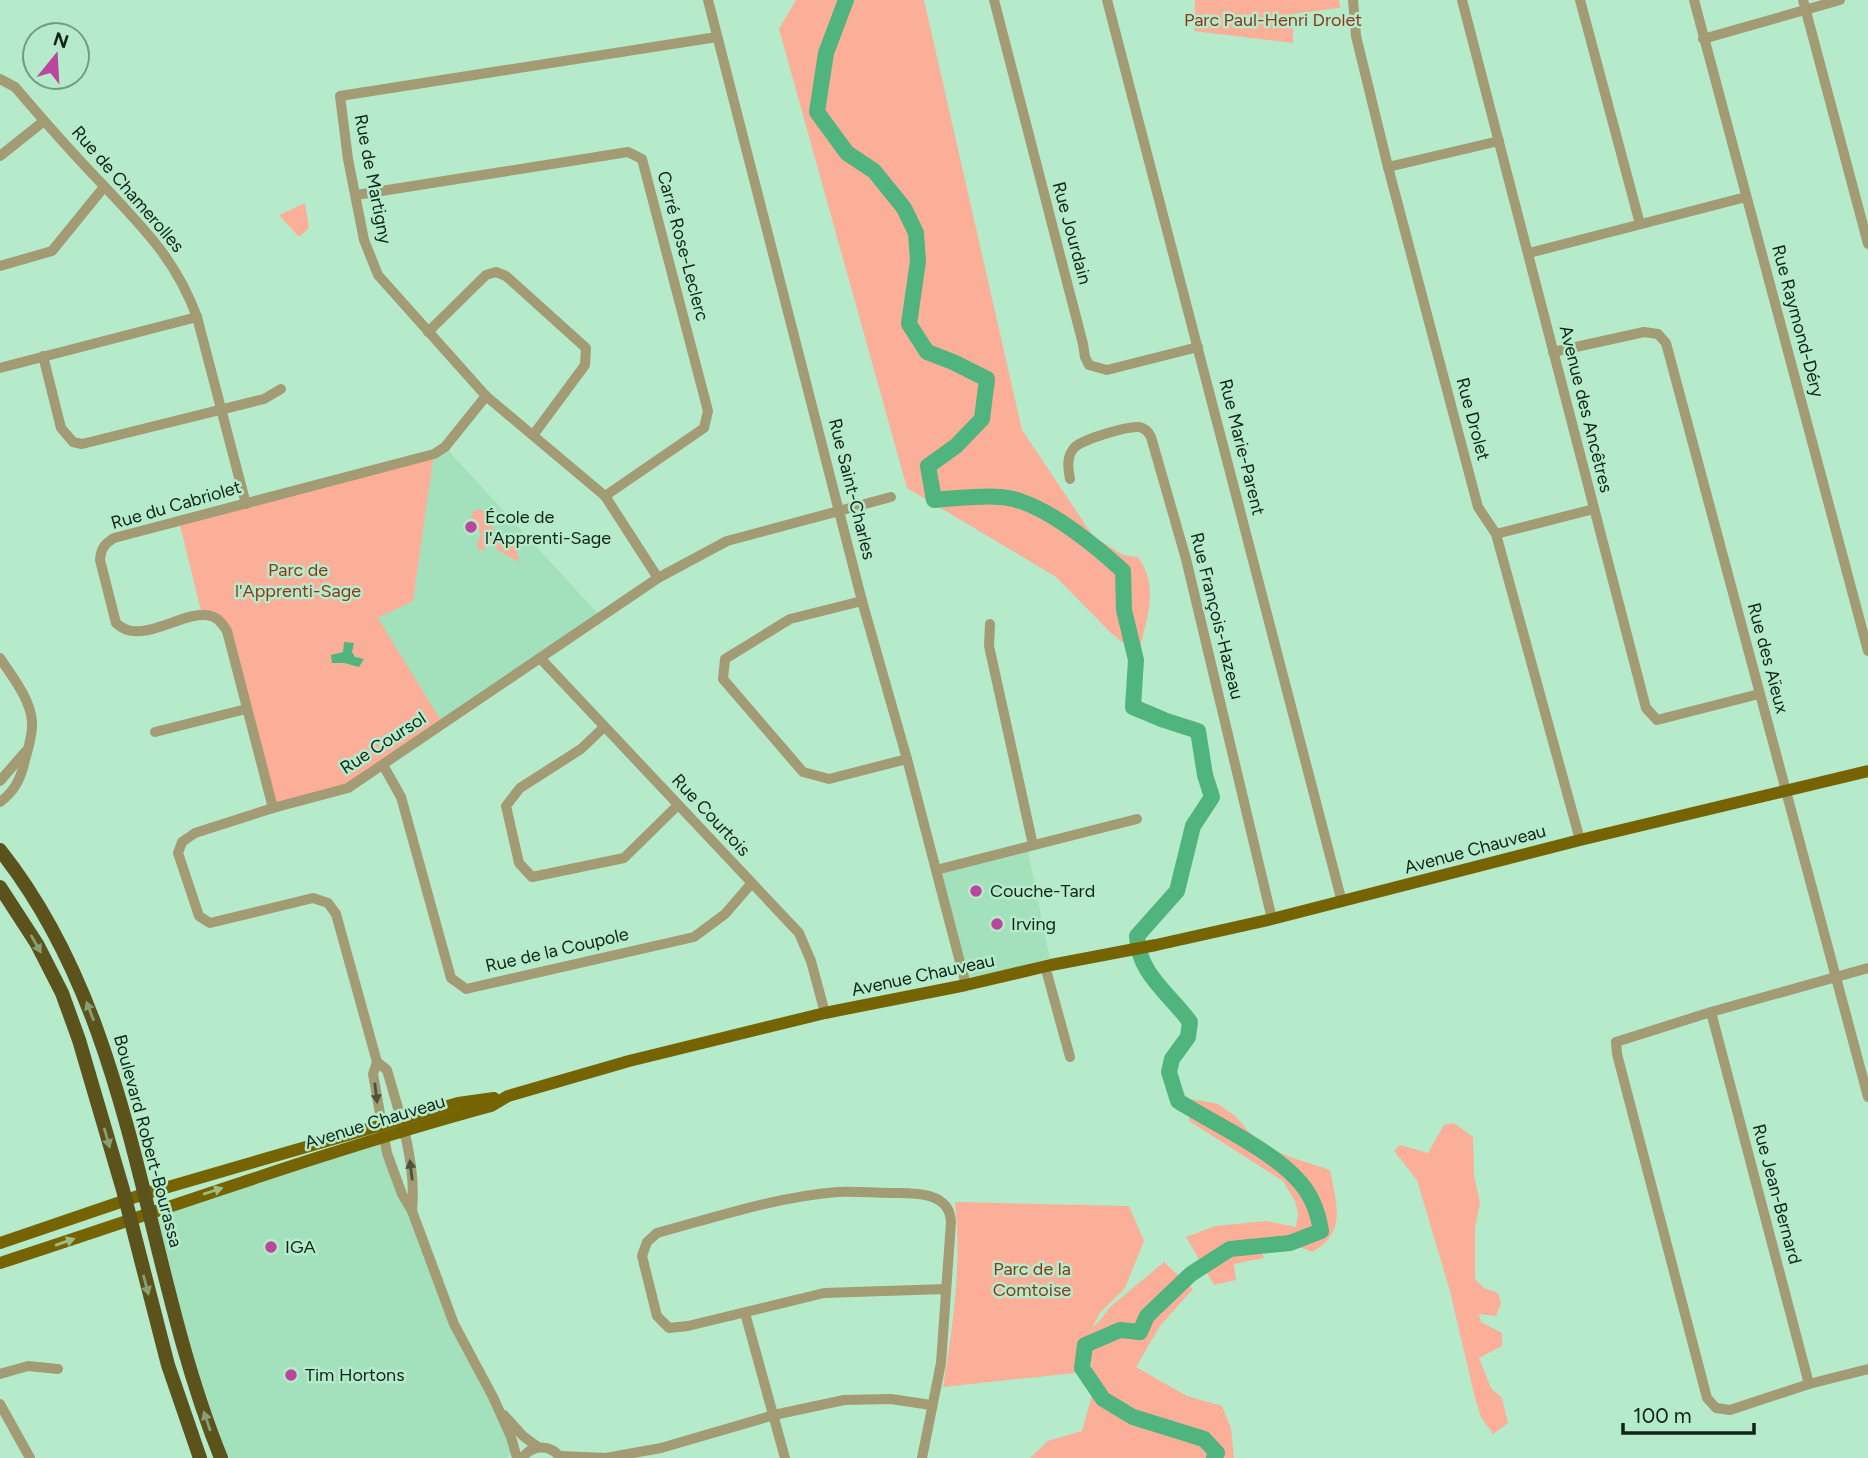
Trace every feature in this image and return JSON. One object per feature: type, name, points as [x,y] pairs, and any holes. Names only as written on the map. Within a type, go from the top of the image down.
[{"type":"highway","name":"Boulevard Robert-Bourassa","points":[[0,850],[54,930],[107,1055],[193,1383],[221,1458]]},
{"type":"highway","points":[[0,887],[37,944],[62,993],[79,1040],[168,1365],[200,1458]]},
{"type":"main road","name":"Avenue Chauveau","points":[[0,1263],[458,1103],[508,1096],[629,1061],[825,1013],[1272,919],[1580,839],[1868,771]]},
{"type":"main road","points":[[0,1243],[144,1194],[382,1130]]},
{"type":"street","name":"Rue Saint-Charles","points":[[708,0],[862,601],[908,759],[966,985]]},
{"type":"street","name":"Rue Jourdain","points":[[994,0],[1089,365],[1107,370],[1199,347]]},
{"type":"street","name":"Rue Marie-Parent","points":[[1107,0],[1342,902]]},
{"type":"street","name":"Rue Drolet","points":[[1353,0],[1356,36],[1388,167],[1478,507],[1496,534],[1580,839]]},
{"type":"street","name":"Avenue des Ancêtres","points":[[1462,0],[1646,708],[1657,720],[1759,694]]},
{"type":"street","points":[[1580,0],[1640,224]]},
{"type":"street","name":"Rue Raymond-Déry","points":[[1694,0],[1868,651]]},
{"type":"street","points":[[1703,39],[1804,5],[1840,0]]},
{"type":"street","points":[[1804,5],[1868,244]]},
{"type":"street","name":"Rue de Martigny","points":[[658,578],[606,496],[486,396],[378,275],[364,240],[340,96],[717,37]]},
{"type":"street","name":"Rue de Chamerolles","points":[[0,79],[15,88],[149,234],[186,288],[197,317],[246,503]]},
{"type":"street","points":[[0,156],[44,121]]},
{"type":"street","points":[[1388,167],[1499,141]]},
{"type":"street","name":"Carré Rose-Leclerc","points":[[355,195],[628,152],[642,159],[708,411],[704,428],[606,496]]},
{"type":"street","points":[[0,266],[52,251],[104,187]]},
{"type":"street","points":[[1529,253],[1746,197]]},
{"type":"street","points":[[428,332],[486,275],[496,272],[506,276],[586,348],[585,365],[534,434]]},
{"type":"street","points":[[0,368],[197,317]]},
{"type":"street","name":"Rue des Aïeux","points":[[1553,352],[1644,332],[1658,334],[1666,343],[1868,1097]]},
{"type":"street","points":[[43,356],[61,428],[73,442],[82,444],[264,399],[281,389]]},
{"type":"street","name":"Rue du Cabriolet","points":[[273,808],[227,631],[220,621],[212,616],[202,615],[147,630],[132,632],[122,629],[116,623],[100,560],[101,551],[106,543],[114,538],[434,454],[446,447],[486,396]]},
{"type":"street","name":"Rue François-Hazeau","points":[[1070,479],[1070,455],[1074,448],[1086,440],[1141,427],[1152,437],[1186,559],[1272,919]]},
{"type":"street","name":"Rue Coursol","points":[[519,1458],[454,1324],[412,1211],[402,1194],[387,1153],[373,1074],[377,1062],[336,914],[328,903],[313,898],[210,923],[199,916],[192,902],[178,853],[182,842],[195,833],[348,788],[658,578],[727,541],[891,497]]},
{"type":"street","points":[[1496,534],[1594,509]]},
{"type":"street","points":[[862,601],[790,619],[725,659],[723,679],[803,772],[829,779],[908,759]]},
{"type":"street","points":[[990,624],[989,646],[1034,845]]},
{"type":"street","points":[[0,658],[28,705],[32,720],[22,774],[15,788],[0,802]]},
{"type":"street","name":"Rue Courtois","points":[[541,659],[603,728],[799,933],[825,1013]]},
{"type":"street","points":[[155,732],[246,709]]},
{"type":"street","points":[[603,728],[581,748],[520,788],[506,806],[519,863],[532,877],[624,858],[678,805]]},
{"type":"street","points":[[0,781],[28,749]]},
{"type":"street","name":"Rue de la Coupole","points":[[383,765],[401,797],[450,978],[466,989],[694,937],[725,914],[751,884]]},
{"type":"street","points":[[936,870],[1136,819]]},
{"type":"street","points":[[1045,966],[1070,1057]]},
{"type":"street","points":[[1868,968],[1710,1012],[1616,1042],[1707,1398],[1716,1408],[1730,1410],[1809,1384],[1868,1370]]},
{"type":"street","name":"Rue Jean-Bernard","points":[[1710,1012],[1809,1384]]},
{"type":"street","name":"Rue Coursol","points":[[377,1062],[387,1070],[402,1124],[414,1192],[412,1211]]},
{"type":"street","points":[[922,1458],[941,1363],[951,1222],[943,1202],[924,1194],[837,1192],[777,1201],[657,1233],[648,1242],[642,1256],[657,1316],[669,1328],[688,1326],[824,1293],[946,1289]]},
{"type":"street","points":[[745,1313],[785,1458]]},
{"type":"street","points":[[0,1374],[29,1366],[58,1369]]},
{"type":"street","name":"Rue Coursol","points":[[497,1408],[523,1436],[538,1447],[550,1448],[561,1457],[606,1458],[661,1448],[774,1415],[844,1400],[891,1399],[931,1405]]},
{"type":"street","points":[[0,1404],[30,1458]]},
{"type":"street","points":[[519,1458],[538,1447]]},
{"type":"shaded area","name":"École de l'Apprenti-Sage","points":[[445,447],[601,617],[443,724],[377,618],[413,601],[434,454]]},
{"type":"shaded area","points":[[344,642],[354,643],[352,652],[355,657],[364,659],[359,667],[332,663],[331,655],[343,652]]},
{"type":"shaded area","points":[[1027,846],[1051,965],[966,985],[936,870]]},
{"type":"shaded area","points":[[383,1136],[435,1275],[513,1446],[508,1458],[221,1458],[149,1213]]},
{"type":"green space","points":[[796,0],[924,0],[1022,430],[1093,536],[1123,555],[1138,557],[1145,569],[1149,581],[1149,606],[1137,659],[1056,577],[907,488],[779,29]]},
{"type":"green space","name":"Parc Paul-Henri Drolet","points":[[1195,0],[1339,0],[1340,8],[1293,14],[1293,43],[1194,31]]},
{"type":"green space","points":[[305,203],[309,228],[299,237],[279,215]]},
{"type":"green space","name":"Parc de l'Apprenti-Sage","points":[[434,454],[413,601],[378,618],[443,724],[348,788],[273,808],[220,621],[202,615],[179,521]]},
{"type":"green space","points":[[479,509],[484,511],[495,531],[515,541],[519,562],[499,551],[493,544],[479,550],[477,544],[481,534],[471,518],[473,512]]},
{"type":"green space","points":[[1192,1099],[1218,1104],[1235,1116],[1260,1144],[1330,1170],[1337,1216],[1331,1235],[1323,1244],[1312,1252],[1300,1247],[1262,1253],[1264,1258],[1234,1264],[1236,1280],[1214,1285],[1186,1237],[1215,1226],[1266,1221],[1296,1227],[1298,1213],[1295,1201],[1283,1181],[1189,1121]]},
{"type":"green space","points":[[1454,1123],[1473,1137],[1474,1175],[1480,1203],[1475,1227],[1475,1279],[1484,1288],[1498,1293],[1501,1303],[1496,1316],[1479,1314],[1481,1322],[1502,1333],[1502,1346],[1479,1358],[1491,1388],[1502,1398],[1508,1423],[1493,1434],[1481,1417],[1475,1398],[1450,1291],[1417,1180],[1394,1151],[1400,1145],[1428,1153],[1444,1125]]},
{"type":"green space","name":"Parc de la Comtoise","points":[[955,1202],[1129,1206],[1144,1241],[1125,1288],[1100,1313],[1092,1327],[1109,1308],[1164,1262],[1193,1289],[1160,1326],[1136,1367],[1187,1396],[1222,1406],[1231,1428],[1234,1458],[1030,1458],[1048,1441],[1082,1431],[1094,1388],[1088,1335],[1079,1348],[1075,1373],[943,1387],[957,1272]]},
{"type":"waterway","points":[[846,0],[826,53],[817,112],[847,153],[874,171],[904,208],[916,233],[918,261],[909,324],[927,352],[987,379],[982,419],[956,446],[928,466],[934,500],[990,497],[1020,501],[1061,522],[1113,562],[1123,571],[1124,610],[1136,660],[1133,707],[1198,731],[1205,775],[1212,797],[1193,826],[1177,891],[1137,936],[1143,962],[1149,973],[1190,1022],[1188,1037],[1172,1059],[1169,1072],[1178,1101],[1256,1147],[1285,1167],[1301,1183],[1315,1209],[1321,1231],[1290,1243],[1230,1249],[1191,1274],[1147,1316],[1140,1332],[1120,1330],[1085,1345],[1082,1368],[1103,1399],[1133,1417],[1204,1439],[1217,1453],[1214,1458]]},
{"type":"place","name":"École de l'Apprenti-Sage","points":[[471,527]]},
{"type":"place","name":"Couche-Tard","points":[[976,891]]},
{"type":"place","name":"Irving","points":[[997,924]]},
{"type":"place","name":"IGA","points":[[271,1247]]},
{"type":"place","name":"Tim Hortons","points":[[291,1375]]}]
